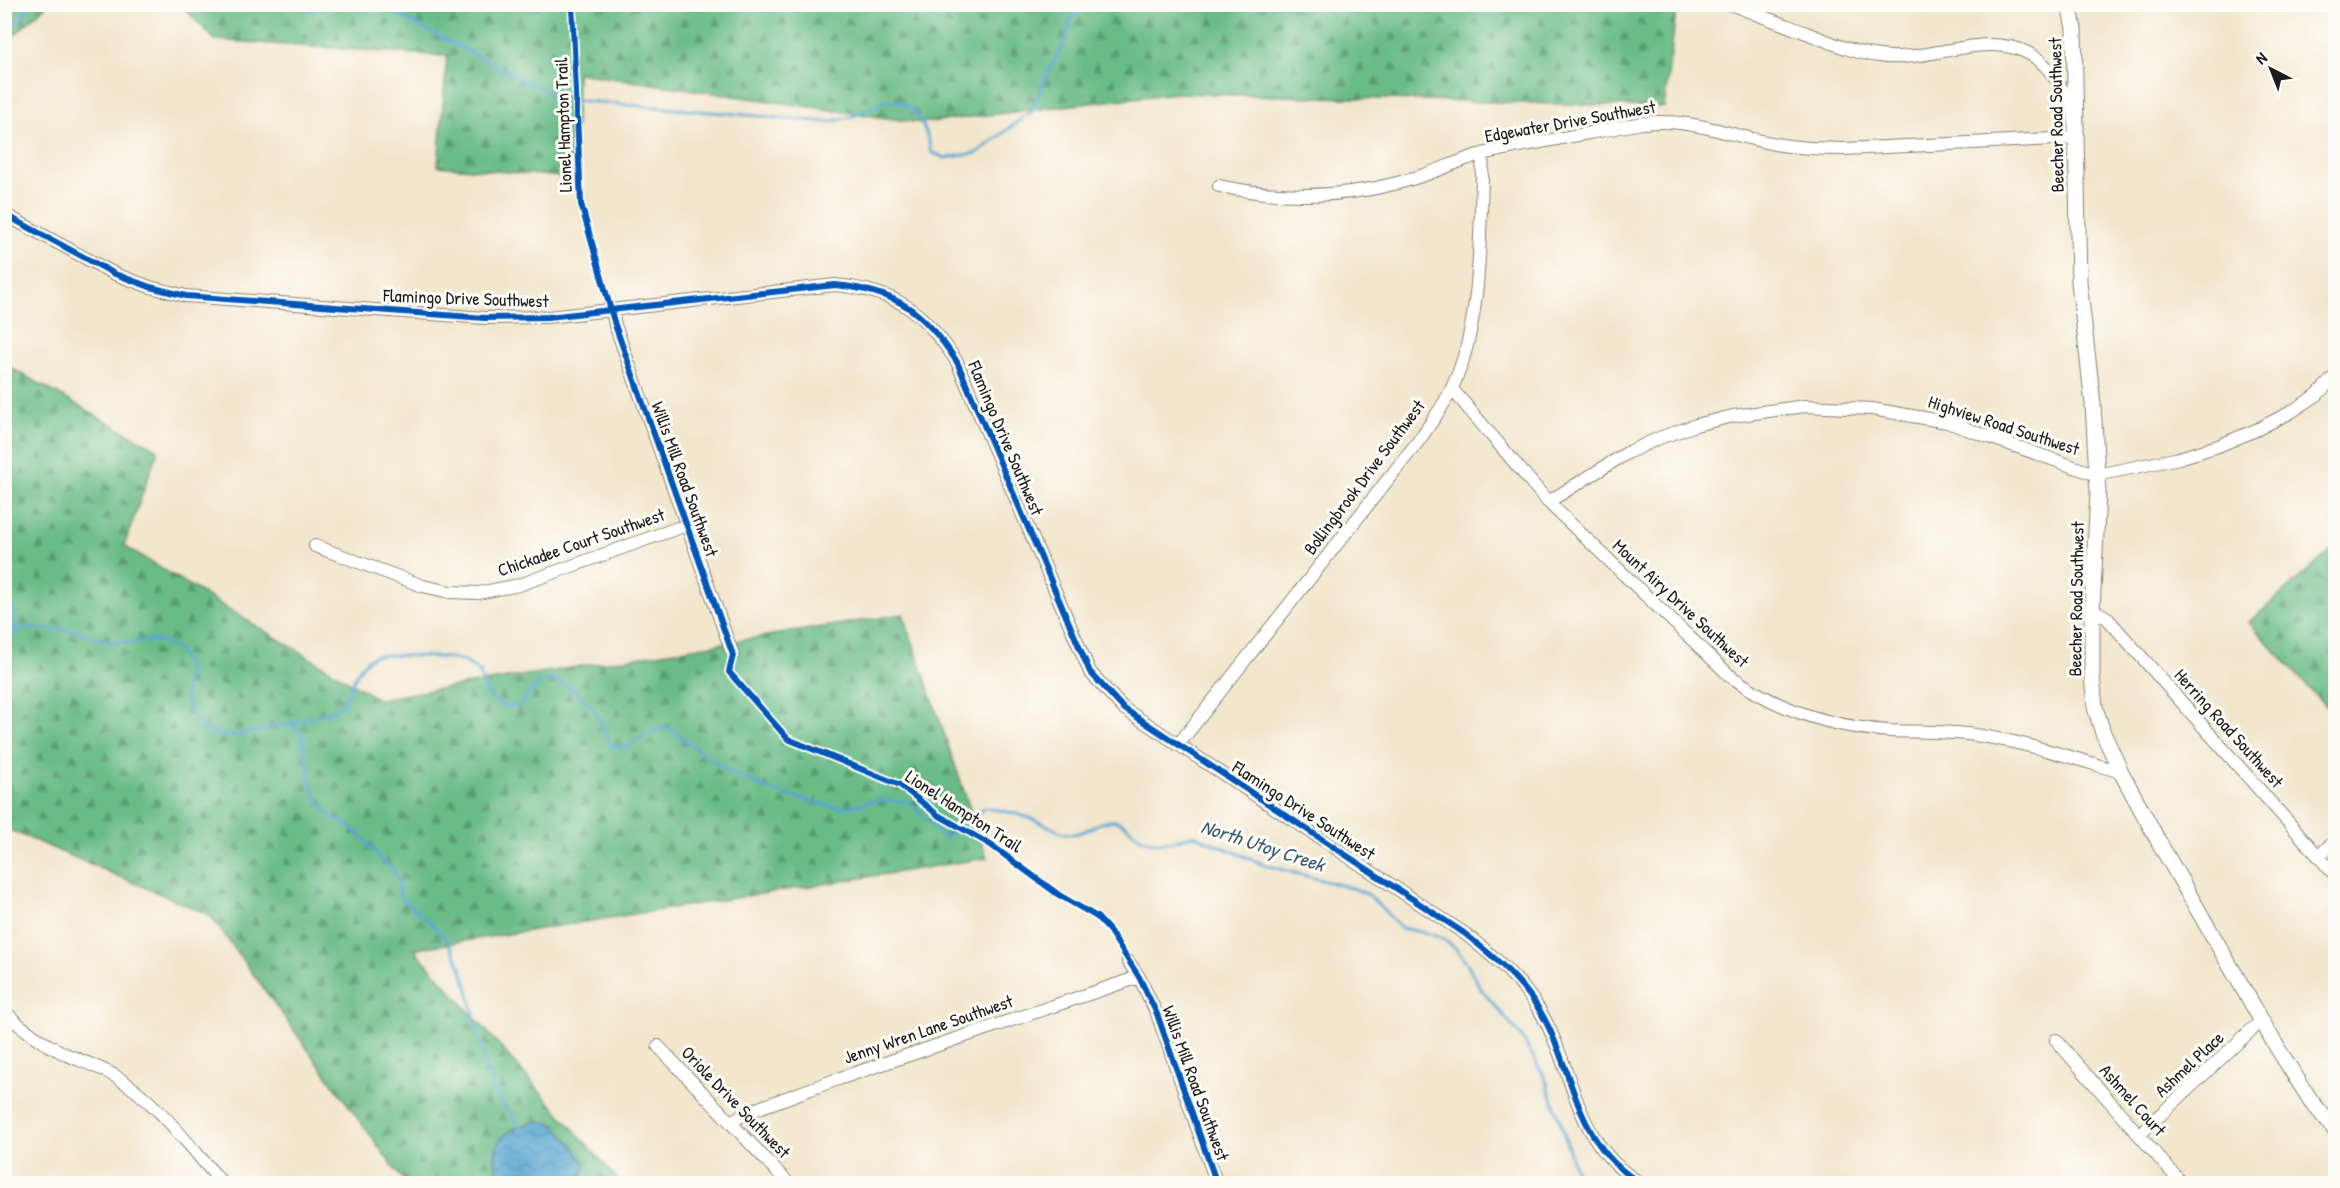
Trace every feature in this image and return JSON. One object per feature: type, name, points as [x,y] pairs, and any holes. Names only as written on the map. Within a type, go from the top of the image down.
[{"type":"street","points":[[1731,4],[1855,52],[1880,57],[1901,58],[1931,55],[1985,44],[2001,44],[2018,48],[2035,57],[2049,69],[2075,114]]},
{"type":"street","name":"Beecher Road Southwest","points":[[2069,4],[2074,29],[2079,282],[2093,404],[2098,493],[2092,609],[2092,676],[2095,707],[2103,733],[2121,772],[2262,1020],[2311,1101],[2336,1131]]},
{"type":"street","name":"Edgewater Drive Southwest","points":[[1219,186],[1257,194],[1296,195],[1367,190],[1421,176],[1483,154],[1660,121],[1695,124],[1774,144],[1809,148],[1868,148],[2075,138]]},
{"type":"street","name":"Bollingbrook Drive Southwest","points":[[1178,745],[1420,439],[1452,389],[1465,351],[1475,307],[1483,154]]},
{"type":"street","name":"Flamingo Drive Southwest","points":[[4,214],[115,274],[150,287],[186,296],[485,318],[548,317],[612,311],[835,285],[878,292],[900,302],[939,334],[957,362],[1090,672],[1123,708],[1464,933],[1498,960],[1521,984],[1540,1012],[1588,1129],[1599,1147],[1613,1163],[1642,1184]]},
{"type":"street","name":"Willis Mill Road Southwest","points":[[612,311],[615,325],[733,655]]},
{"type":"street","name":"Highview Road Southwest","points":[[1548,502],[1627,453],[1659,438],[1696,425],[1733,416],[1805,406],[1872,409],[1947,422],[2097,475],[2179,458],[2218,446],[2291,412],[2317,394],[2336,375]]},
{"type":"street","name":"Mount Airy Drive Southwest","points":[[1452,389],[1548,502],[1729,675],[1775,703],[1801,715],[1854,728],[1953,733],[2003,740],[2121,772]]},
{"type":"street","name":"Chickadee Court Southwest","points":[[315,546],[423,586],[450,592],[477,593],[519,585],[686,525]]},
{"type":"street","name":"Herring Road Southwest","points":[[2092,609],[2106,617],[2336,876]]},
{"type":"street","points":[[2318,856],[2336,840]]},
{"type":"street","name":"Willis Mill Road Southwest","points":[[1128,961],[1139,977],[1157,1014],[1217,1184]]},
{"type":"street","name":"Jenny Wren Lane Southwest","points":[[731,1122],[748,1112],[838,1079],[1139,977]]},
{"type":"street","points":[[4,1011],[25,1030],[62,1052],[114,1075],[134,1089],[152,1105],[223,1184]]},
{"type":"street","name":"Ashmel Place","points":[[2140,1134],[2262,1020]]},
{"type":"street","name":"Ashmel Court","points":[[2056,1040],[2182,1184]]},
{"type":"street","name":"Oriole Drive Southwest","points":[[658,1046],[789,1184]]},
{"type":"green space","points":[[5,4],[47,5],[9,40],[5,41]]},
{"type":"green space","points":[[181,5],[1677,5],[1664,107],[1176,93],[921,123],[577,73],[574,178],[438,166],[447,56],[215,40]]},
{"type":"green space","points":[[4,364],[158,450],[124,546],[378,699],[903,614],[987,858],[414,949],[621,1183],[405,1183],[210,915],[5,828]]},
{"type":"green space","points":[[2335,547],[2336,704],[2329,710],[2249,622]]},
{"type":"water","points":[[540,1121],[555,1125],[576,1149],[585,1167],[578,1183],[499,1183],[495,1158],[500,1140],[515,1128]]},
{"type":"waterway","points":[[4,29],[22,17],[30,4]]},
{"type":"waterway","points":[[197,4],[209,10],[225,4]]},
{"type":"waterway","points":[[293,4],[310,10],[354,4]]},
{"type":"waterway","points":[[357,4],[386,9],[561,99],[827,122],[862,113],[885,101],[895,101],[911,109],[923,125],[931,152],[945,158],[977,153],[1032,111],[1047,73],[1063,46],[1072,17],[1084,8],[1097,4]]},
{"type":"waterway","points":[[1107,4],[1116,4]]},
{"type":"waterway","points":[[4,596],[14,610],[16,630]]},
{"type":"waterway","name":"North Utoy Creek","points":[[16,630],[63,630],[121,643],[159,641],[172,646],[183,658],[188,669],[185,688],[188,708],[192,716],[204,728],[221,735],[239,735],[267,729],[336,709],[345,700],[359,669],[373,657],[379,655],[451,658],[465,662],[480,672],[487,692],[504,707],[519,706],[539,682],[553,679],[573,691],[592,707],[612,746],[627,747],[646,734],[668,728],[731,773],[773,791],[833,807],[848,807],[878,800],[909,802],[945,839],[984,808],[1021,815],[1068,834],[1083,832],[1103,822],[1115,821],[1148,841],[1161,843],[1194,835],[1265,865],[1355,889],[1369,895],[1401,928],[1431,934],[1445,940],[1457,950],[1481,989],[1521,1036],[1544,1076],[1579,1184]]},
{"type":"waterway","name":"North Utoy Creek","points":[[4,647],[16,630]]},
{"type":"waterway","points":[[291,722],[302,735],[310,780],[323,808],[334,819],[348,825],[360,835],[380,859],[392,868],[399,882],[400,897],[437,929],[454,952],[466,982],[487,1071],[505,1107],[519,1126]]},
{"type":"cycle path","name":"Lionel Hampton Trail","points":[[572,4],[581,204],[615,325],[733,655],[729,672],[788,739],[900,785],[938,815],[991,845],[1059,895],[1097,917],[1109,930],[1139,977],[1157,1014],[1217,1184]]},
{"type":"cycle path","points":[[4,214],[115,274],[150,287],[186,296],[485,318],[548,317],[835,285],[876,292],[907,307],[933,329],[957,362],[1090,672],[1123,708],[1464,933],[1496,959],[1524,988],[1540,1011],[1552,1034],[1589,1128],[1602,1149],[1619,1168],[1642,1184]]}]
